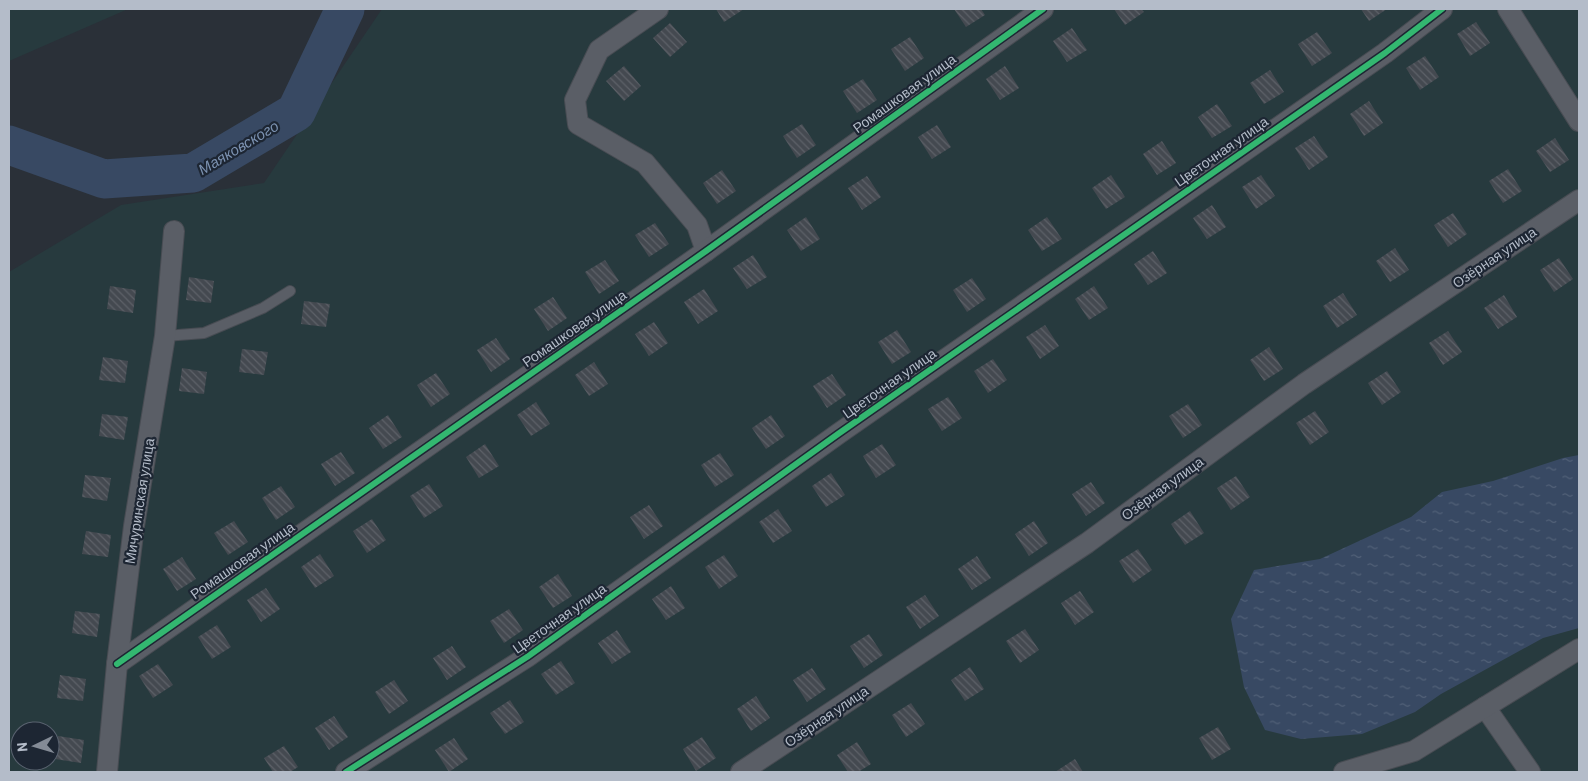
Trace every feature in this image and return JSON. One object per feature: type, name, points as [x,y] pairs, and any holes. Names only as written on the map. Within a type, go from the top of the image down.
[{"type":"street","points":[[658,9],[599,50],[575,100],[578,124],[645,163],[697,225],[706,251]]},
{"type":"street","name":"Ромашковая улица","points":[[117,664],[706,251],[1043,9]]},
{"type":"street","name":"Цветочная улица","points":[[346,772],[527,657],[838,434],[1385,53],[1442,9]]},
{"type":"street","points":[[1508,9],[1579,121]]},
{"type":"street","name":"Озёрная улица","points":[[741,772],[1087,543],[1304,384],[1579,200]]},
{"type":"street","name":"Мичуринская улица","points":[[107,772],[117,664],[134,526],[165,336],[174,231]]},
{"type":"street","points":[[1344,772],[1414,751],[1579,649]]},
{"type":"street","points":[[1485,707],[1530,772]]},
{"type":"lane","points":[[165,336],[204,333],[262,308],[290,291]]},
{"type":"green space","points":[[9,9],[128,9],[9,61]]},
{"type":"green space","points":[[382,9],[1501,9],[1579,123],[1579,772],[9,772],[9,272],[121,205],[264,183]]},
{"type":"green space","points":[[1507,9],[1579,9],[1579,116]]},
{"type":"water","points":[[1579,455],[1579,628],[1543,638],[1441,694],[1415,712],[1362,734],[1301,739],[1265,730],[1244,687],[1231,619],[1254,570],[1320,559],[1411,517],[1442,492],[1493,481],[1563,458]]},
{"type":"building","points":[[716,9],[744,9],[724,22]]},
{"type":"building","points":[[954,9],[981,9],[985,15],[966,27]]},
{"type":"building","points":[[1114,9],[1141,9],[1144,12],[1125,25]]},
{"type":"building","points":[[1361,9],[1387,9],[1369,21]]},
{"type":"building","points":[[1476,22],[1490,43],[1470,56],[1457,34]]},
{"type":"building","points":[[670,23],[687,42],[670,57],[653,38]]},
{"type":"building","points":[[1072,28],[1087,50],[1067,62],[1053,41]]},
{"type":"building","points":[[1317,32],[1332,53],[1312,66],[1298,44]]},
{"type":"building","points":[[910,37],[924,58],[905,71],[891,49]]},
{"type":"building","points":[[1425,56],[1439,77],[1420,90],[1406,68]]},
{"type":"building","points":[[624,66],[641,86],[624,101],[606,81]]},
{"type":"building","points":[[1005,66],[1019,88],[1000,100],[986,79]]},
{"type":"building","points":[[1270,70],[1284,92],[1264,104],[1250,83]]},
{"type":"building","points":[[863,79],[877,100],[857,113],[843,91]]},
{"type":"building","points":[[1369,101],[1383,123],[1364,136],[1350,114]]},
{"type":"building","points":[[1217,104],[1232,126],[1212,138],[1198,117]]},
{"type":"building","points":[[802,124],[816,145],[797,158],[783,136]]},
{"type":"building","points":[[937,125],[951,147],[932,159],[918,137]]},
{"type":"building","points":[[1314,136],[1328,157],[1309,170],[1295,148]]},
{"type":"building","points":[[1555,138],[1569,160],[1550,172],[1536,151]]},
{"type":"building","points":[[1162,141],[1176,163],[1157,175],[1143,154]]},
{"type":"building","points":[[1508,169],[1522,191],[1503,203],[1489,181]]},
{"type":"building","points":[[722,170],[736,191],[717,204],[703,183]]},
{"type":"building","points":[[1111,175],[1125,197],[1106,209],[1092,188]]},
{"type":"building","points":[[1261,175],[1275,196],[1256,209],[1242,187]]},
{"type":"building","points":[[867,176],[881,197],[862,210],[848,188]]},
{"type":"building","points":[[1212,205],[1226,227],[1207,239],[1193,218]]},
{"type":"building","points":[[1453,213],[1467,234],[1448,247],[1434,225]]},
{"type":"building","points":[[806,217],[820,239],[801,251],[787,230]]},
{"type":"building","points":[[1047,217],[1062,239],[1042,251],[1028,230]]},
{"type":"building","points":[[655,223],[669,244],[649,257],[635,235]]},
{"type":"building","points":[[1395,248],[1409,270],[1390,282],[1376,261]]},
{"type":"building","points":[[1153,251],[1167,273],[1148,285],[1134,264]]},
{"type":"building","points":[[753,255],[767,277],[747,289],[733,268]]},
{"type":"building","points":[[1559,258],[1573,279],[1554,292],[1540,270]]},
{"type":"building","points":[[605,260],[619,281],[599,294],[585,272]]},
{"type":"building","points":[[189,277],[214,281],[211,303],[186,300]]},
{"type":"building","points":[[972,278],[986,299],[967,312],[953,290]]},
{"type":"building","points":[[110,286],[136,290],[133,313],[107,309]]},
{"type":"building","points":[[1094,286],[1108,308],[1089,320],[1075,299]]},
{"type":"building","points":[[704,289],[718,311],[698,324],[684,302]]},
{"type":"building","points":[[1343,293],[1357,315],[1337,328],[1323,306]]},
{"type":"building","points":[[1504,295],[1517,317],[1498,329],[1484,308]]},
{"type":"building","points":[[553,297],[567,318],[548,331],[534,309]]},
{"type":"building","points":[[304,301],[330,304],[326,327],[301,324]]},
{"type":"building","points":[[654,322],[668,343],[649,356],[635,334]]},
{"type":"building","points":[[1045,325],[1059,346],[1040,359],[1026,337]]},
{"type":"building","points":[[897,330],[911,352],[892,364],[878,342]]},
{"type":"building","points":[[1448,331],[1462,352],[1443,365],[1429,343]]},
{"type":"building","points":[[496,338],[510,359],[491,372],[477,350]]},
{"type":"building","points":[[1269,347],[1283,369],[1264,381],[1250,360]]},
{"type":"building","points":[[242,349],[268,352],[264,375],[239,372]]},
{"type":"building","points":[[103,357],[128,361],[125,383],[99,380]]},
{"type":"building","points":[[993,359],[1007,380],[988,393],[974,371]]},
{"type":"building","points":[[594,362],[608,384],[589,396],[575,375]]},
{"type":"building","points":[[182,368],[207,372],[204,394],[179,391]]},
{"type":"building","points":[[1387,371],[1401,392],[1382,405],[1368,383]]},
{"type":"building","points":[[436,373],[450,394],[431,407],[417,385]]},
{"type":"building","points":[[832,374],[846,395],[827,408],[813,386]]},
{"type":"building","points":[[948,397],[962,418],[942,431],[928,409]]},
{"type":"building","points":[[536,402],[550,424],[531,436],[517,415]]},
{"type":"building","points":[[1188,404],[1202,425],[1183,438],[1169,416]]},
{"type":"building","points":[[1315,411],[1329,432],[1310,445],[1296,423]]},
{"type":"building","points":[[102,414],[128,417],[124,440],[99,436]]},
{"type":"building","points":[[388,415],[402,437],[383,449],[369,428]]},
{"type":"building","points":[[771,415],[785,436],[766,449],[752,428]]},
{"type":"building","points":[[485,444],[499,466],[479,478],[466,457]]},
{"type":"building","points":[[882,444],[896,465],[876,478],[863,456]]},
{"type":"building","points":[[341,452],[355,473],[335,486],[321,464]]},
{"type":"building","points":[[720,453],[734,475],[715,487],[701,465]]},
{"type":"building","points":[[831,473],[845,495],[826,507],[812,486]]},
{"type":"building","points":[[85,475],[111,478],[107,501],[82,497]]},
{"type":"building","points":[[1236,476],[1250,497],[1231,510],[1217,488]]},
{"type":"building","points":[[1091,482],[1105,503],[1086,516],[1072,494]]},
{"type":"building","points":[[429,484],[443,506],[424,518],[410,496]]},
{"type":"building","points":[[281,486],[295,507],[276,520],[262,498]]},
{"type":"building","points":[[649,505],[663,526],[644,539],[630,517]]},
{"type":"building","points":[[778,509],[792,531],[773,543],[759,522]]},
{"type":"building","points":[[1190,511],[1204,533],[1185,545],[1171,524]]},
{"type":"building","points":[[372,519],[386,540],[367,553],[353,531]]},
{"type":"building","points":[[234,521],[248,542],[228,555],[214,533]]},
{"type":"building","points":[[1034,521],[1048,543],[1029,556],[1015,534]]},
{"type":"building","points":[[86,531],[111,535],[108,557],[82,554]]},
{"type":"building","points":[[1138,549],[1152,570],[1133,583],[1119,561]]},
{"type":"building","points":[[320,554],[334,576],[315,588],[301,567]]},
{"type":"building","points":[[724,555],[738,576],[719,589],[705,567]]},
{"type":"building","points":[[977,556],[991,578],[972,590],[958,569]]},
{"type":"building","points":[[182,557],[196,579],[177,591],[163,569]]},
{"type":"building","points":[[558,574],[572,596],[553,608],[539,587]]},
{"type":"building","points":[[671,586],[685,608],[666,620],[652,599]]},
{"type":"building","points":[[266,588],[280,609],[261,622],[247,600]]},
{"type":"building","points":[[1080,591],[1094,612],[1075,625],[1061,603]]},
{"type":"building","points":[[925,595],[939,616],[920,629],[906,607]]},
{"type":"building","points":[[509,609],[523,630],[504,643],[490,621]]},
{"type":"building","points":[[75,611],[100,614],[97,637],[72,633]]},
{"type":"building","points":[[217,625],[231,647],[212,659],[198,637]]},
{"type":"building","points":[[1025,629],[1039,650],[1020,663],[1006,641]]},
{"type":"building","points":[[617,630],[631,652],[612,664],[598,643]]},
{"type":"building","points":[[869,634],[883,655],[864,668],[850,646]]},
{"type":"building","points":[[452,646],[466,667],[447,680],[433,658]]},
{"type":"building","points":[[561,661],[575,683],[556,695],[541,674]]},
{"type":"building","points":[[158,664],[173,685],[153,698],[139,676]]},
{"type":"building","points":[[970,667],[984,689],[965,701],[951,680]]},
{"type":"building","points":[[812,668],[826,689],[807,702],[793,680]]},
{"type":"building","points":[[60,675],[86,679],[83,701],[57,698]]},
{"type":"building","points":[[394,680],[408,701],[389,714],[375,692]]},
{"type":"building","points":[[756,696],[770,718],[751,731],[737,709]]},
{"type":"building","points":[[510,700],[524,722],[505,734],[490,713]]},
{"type":"building","points":[[911,703],[925,724],[906,737],[892,715]]},
{"type":"building","points":[[334,716],[348,737],[329,750],[315,728]]},
{"type":"building","points":[[1218,727],[1231,749],[1212,760],[1199,738]]},
{"type":"building","points":[[60,736],[84,740],[81,763],[60,760]]},
{"type":"building","points":[[702,737],[716,758],[696,771],[683,749]]},
{"type":"building","points":[[454,738],[468,759],[449,772],[435,750]]},
{"type":"building","points":[[857,742],[871,764],[858,772],[848,772],[837,755]]},
{"type":"building","points":[[284,746],[298,767],[290,772],[273,772],[264,758]]},
{"type":"building","points":[[1075,759],[1083,772],[1055,772]]},
{"type":"waterway","name":"Маяковского","points":[[9,145],[104,179],[193,173],[296,112],[345,9]]},
{"type":"cycle path","points":[[117,664],[706,251],[1043,9]]},
{"type":"cycle path","points":[[346,772],[527,657],[838,434],[1385,53],[1442,9]]}]
